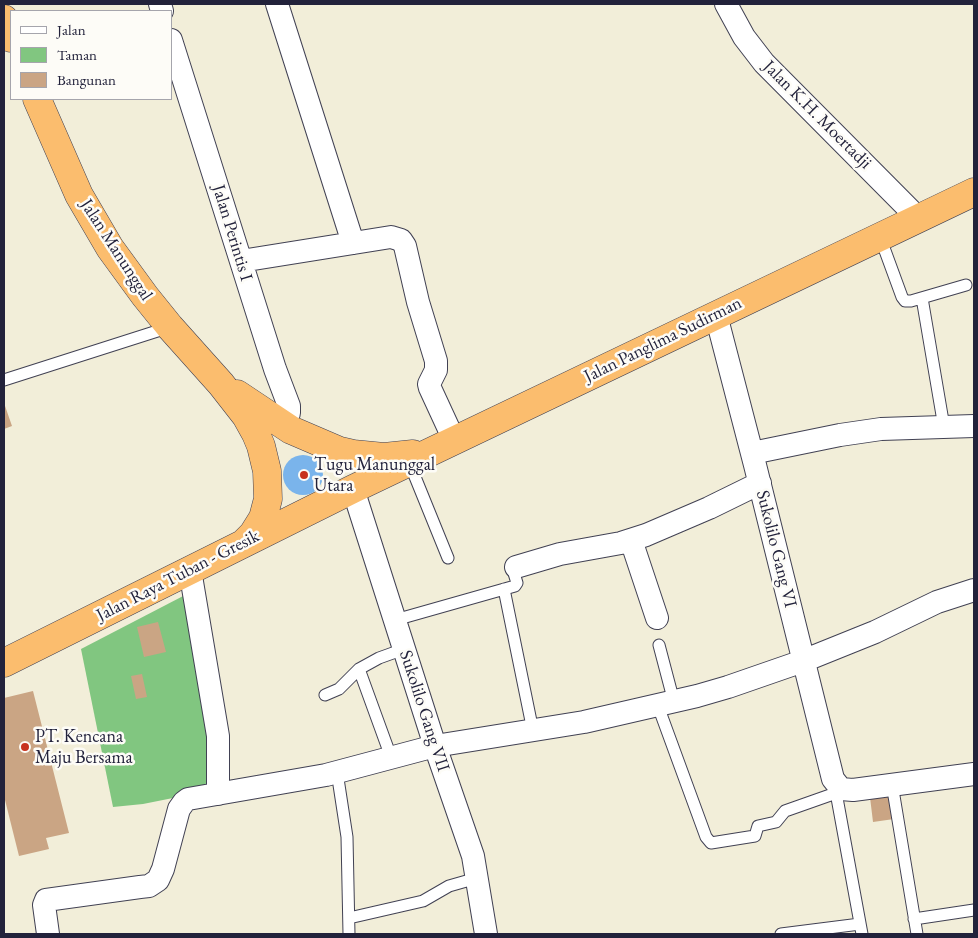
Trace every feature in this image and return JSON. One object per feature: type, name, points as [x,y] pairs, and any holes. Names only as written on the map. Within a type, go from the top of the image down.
[{"type":"highway","points":[[4,19],[10,35]]},
{"type":"highway","name":"Jalan Manunggal","points":[[37,100],[79,194],[98,229],[127,273],[170,327],[221,384],[246,416],[256,434],[267,471],[268,499],[258,526],[244,543]]},
{"type":"highway","name":"Jalan Panglima Sudirman","points":[[353,489],[974,192]]},
{"type":"highway","name":"Jalan Manunggal","points":[[221,384],[280,424],[321,444],[353,454],[384,457],[444,445]]},
{"type":"highway","name":"Jalan Raya Tuban - Gresik","points":[[4,664],[353,489]]},
{"type":"street","points":[[276,4],[352,243]]},
{"type":"street","name":"Jalan K.H. Moertadji","points":[[726,4],[744,38],[764,63],[918,218]]},
{"type":"street","name":"Jalan Perintis I","points":[[172,43],[275,370],[289,406],[289,413],[280,424]]},
{"type":"street","points":[[241,261],[391,237],[399,238],[404,242],[418,302],[436,362],[436,370],[429,384],[444,445]]},
{"type":"street","name":"Sukolilo Gang VI","points":[[716,315],[760,483],[830,772],[836,788]]},
{"type":"street","points":[[752,453],[891,428],[944,427],[974,430]]},
{"type":"street","points":[[516,567],[560,554],[631,540],[684,520],[760,483]]},
{"type":"street","name":"Sukolilo Gang VII","points":[[353,489],[435,746],[473,856],[486,934]]},
{"type":"street","points":[[631,540],[657,618]]},
{"type":"street","points":[[190,570],[218,736],[218,794]]},
{"type":"street","points":[[48,934],[44,905],[46,900],[149,886],[158,880],[163,869],[177,813],[181,805],[188,799],[337,772],[435,746],[584,722],[666,704],[728,687],[803,661],[875,632],[937,602],[974,590]]},
{"type":"street","points":[[836,788],[844,790],[974,774]]},
{"type":"lane","points":[[880,237],[903,298],[909,302],[966,285]]},
{"type":"lane","points":[[922,298],[944,427]]},
{"type":"lane","points":[[4,380],[170,327]]},
{"type":"lane","points":[[409,462],[448,558]]},
{"type":"lane","points":[[395,620],[517,584],[513,570],[516,567]]},
{"type":"lane","points":[[504,589],[534,731]]},
{"type":"lane","points":[[659,645],[666,704],[708,841],[713,843],[755,836],[758,826],[776,822],[785,811],[836,788],[861,929],[781,934]]},
{"type":"lane","points":[[325,695],[339,690],[359,669],[379,658],[404,649]]},
{"type":"lane","points":[[359,669],[391,757]]},
{"type":"lane","points":[[337,772],[347,837],[349,934]]},
{"type":"lane","points":[[892,784],[917,934]]},
{"type":"lane","points":[[349,918],[423,901],[449,886],[478,878]]},
{"type":"lane","points":[[914,919],[974,910]]},
{"type":"green space","points":[[187,594],[206,716],[213,790],[143,804],[113,807],[81,649]]},
{"type":"water","points":[[303,455],[317,461],[323,475],[317,489],[303,495],[289,489],[283,475],[289,461]]},
{"type":"building","points":[[4,403],[12,426],[4,429]]},
{"type":"building","points":[[158,622],[166,652],[144,657],[137,627]]},
{"type":"building","points":[[142,674],[147,697],[136,699],[131,676]]},
{"type":"building","name":"PT. Kencana Maju Bersama","points":[[33,691],[69,833],[46,838],[49,849],[19,856],[4,796],[4,698]]},
{"type":"building","points":[[889,786],[894,819],[873,822],[869,789]]},
{"type":"place","name":"Tugu Manunggal Utara","points":[[304,475]]},
{"type":"place","name":"PT. Kencana Maju Bersama","points":[[25,747]]}]
